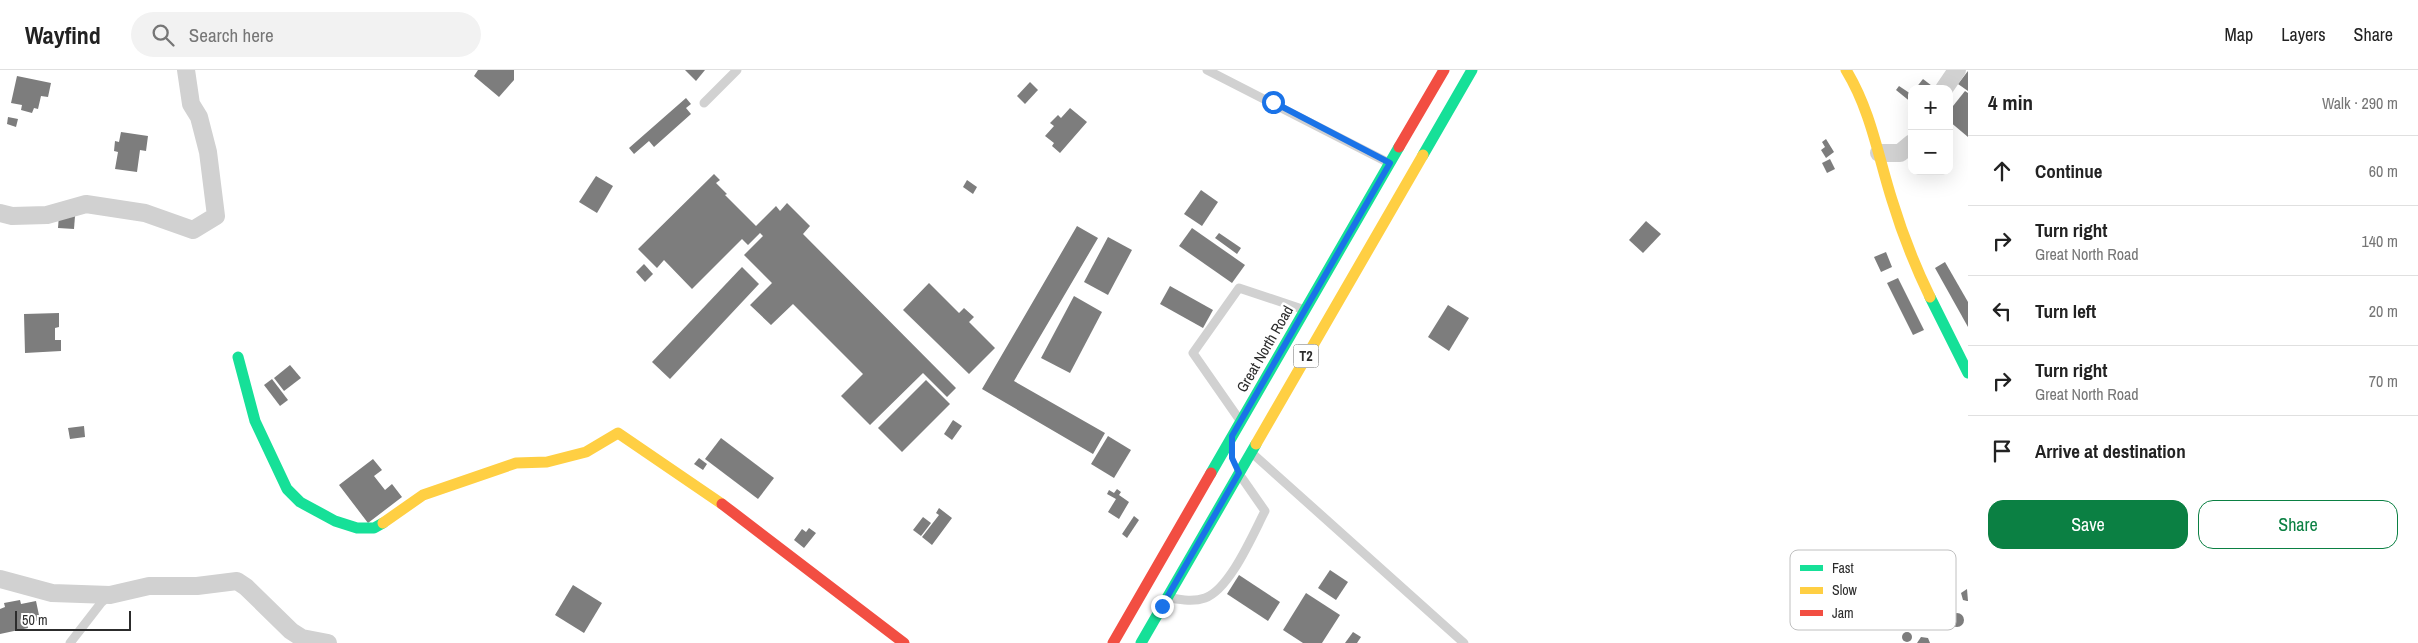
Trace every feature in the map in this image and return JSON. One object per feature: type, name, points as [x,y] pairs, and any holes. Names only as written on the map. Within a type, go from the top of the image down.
[{"type":"main road","name":"Great North Road","points":[[1113,643],[1154,596],[1235,466],[1241,444],[1240,422],[1444,70]]},
{"type":"main road","name":"Great North Road","points":[[1141,643],[1154,596],[1241,444],[1472,70]]},
{"type":"main road","points":[[1846,70],[1853,80],[1869,117],[1892,204],[1929,297],[1968,373]]},
{"type":"main road","points":[[238,357],[255,421],[281,478],[300,502],[335,521],[357,528],[374,528],[423,495],[516,463],[547,462],[586,452],[618,433],[697,484],[836,594],[904,643]]},
{"type":"street","points":[[0,213],[12,216],[47,215],[86,204],[145,213],[193,230],[216,216],[208,152],[199,117],[191,104],[186,70]]},
{"type":"street","points":[[1947,85],[1957,70]]},
{"type":"street","points":[[1879,153],[1900,153],[1908,147]]},
{"type":"street","points":[[0,579],[52,593],[110,595],[149,586],[196,586],[237,582],[246,587],[290,632],[302,638],[328,643]]},
{"type":"lane","points":[[704,103],[737,70]]},
{"type":"lane","points":[[1207,70],[1390,163]]},
{"type":"lane","points":[[1240,422],[1193,353],[1239,288],[1305,310]]},
{"type":"lane","points":[[1154,596],[1187,601],[1205,598],[1220,586],[1238,562],[1265,510],[1235,466],[1241,444],[1464,643]]},
{"type":"lane","points":[[70,643],[110,595]]},
{"type":"building","points":[[478,70],[514,70],[514,80],[499,97],[474,76]]},
{"type":"building","points":[[685,70],[705,70],[696,81]]},
{"type":"building","points":[[1968,71],[1968,91],[1958,84]]},
{"type":"building","points":[[17,76],[51,83],[48,97],[41,96],[38,109],[34,108],[32,113],[21,110],[22,105],[11,103]]},
{"type":"building","points":[[1923,79],[1931,85],[1918,85]]},
{"type":"building","points":[[1030,82],[1038,90],[1025,104],[1017,96]]},
{"type":"building","points":[[1899,86],[1908,92],[1908,100],[1896,90]]},
{"type":"building","points":[[1965,91],[1968,93],[1968,137],[1953,124],[1953,106]]},
{"type":"building","points":[[686,98],[691,104],[686,108],[691,114],[654,147],[649,141],[634,154],[629,148]]},
{"type":"building","points":[[1070,108],[1087,122],[1060,153],[1052,146],[1054,143],[1045,136],[1054,126],[1050,123],[1058,115],[1061,118]]},
{"type":"building","points":[[8,117],[18,119],[16,127],[7,124]]},
{"type":"building","points":[[121,132],[148,136],[146,151],[140,150],[137,172],[115,169],[118,152],[114,151],[115,141],[119,142]]},
{"type":"building","points":[[1826,139],[1834,152],[1826,158],[1821,150],[1825,147],[1822,142]]},
{"type":"building","points":[[1830,159],[1835,169],[1827,173],[1822,163]]},
{"type":"building","points":[[714,174],[720,180],[716,183],[727,194],[725,195],[756,226],[776,206],[780,211],[787,203],[810,226],[803,234],[956,388],[947,397],[923,373],[870,425],[841,396],[863,374],[793,304],[771,325],[750,305],[772,283],[744,255],[763,236],[760,233],[748,245],[742,239],[692,289],[664,260],[657,268],[638,249]]},
{"type":"building","points":[[596,176],[613,186],[597,213],[579,202]]},
{"type":"building","points":[[967,180],[977,187],[973,194],[963,187]]},
{"type":"building","points":[[1201,190],[1218,202],[1202,226],[1184,214]]},
{"type":"building","points":[[59,215],[75,216],[74,229],[58,228]]},
{"type":"building","points":[[1646,221],[1661,234],[1643,253],[1629,240]]},
{"type":"building","points":[[1077,226],[1098,238],[1014,381],[1105,433],[1093,454],[982,389]]},
{"type":"building","points":[[1192,228],[1245,265],[1232,283],[1179,246]]},
{"type":"building","points":[[1219,233],[1241,248],[1237,254],[1215,238]]},
{"type":"building","points":[[1108,237],[1132,250],[1108,295],[1084,282]]},
{"type":"building","points":[[1886,252],[1892,267],[1881,272],[1874,257]]},
{"type":"building","points":[[1945,262],[1968,302],[1968,327],[1935,268]]},
{"type":"building","points":[[644,264],[653,274],[645,282],[636,272]]},
{"type":"building","points":[[742,267],[759,284],[670,379],[652,362]]},
{"type":"building","points":[[1898,278],[1924,330],[1913,335],[1887,283]]},
{"type":"building","points":[[929,283],[959,313],[964,308],[974,317],[969,322],[995,348],[969,374],[903,310]]},
{"type":"building","points":[[1170,286],[1213,310],[1203,328],[1160,304]]},
{"type":"building","points":[[1074,296],[1102,312],[1070,373],[1041,358]]},
{"type":"building","points":[[1448,305],[1469,318],[1449,351],[1428,337]]},
{"type":"building","points":[[59,313],[59,327],[55,328],[55,340],[61,340],[61,351],[25,353],[24,314]]},
{"type":"building","points":[[290,365],[301,378],[284,391],[274,378]]},
{"type":"building","points":[[272,379],[288,400],[280,406],[264,385]]},
{"type":"building","points":[[926,380],[950,404],[902,452],[878,428]]},
{"type":"building","points":[[953,420],[962,426],[952,440],[944,434]]},
{"type":"building","points":[[84,426],[85,437],[70,439],[68,428]]},
{"type":"building","points":[[1108,436],[1131,450],[1114,478],[1091,464]]},
{"type":"building","points":[[721,438],[774,478],[758,499],[705,459]]},
{"type":"building","points":[[699,458],[707,464],[703,470],[694,464]]},
{"type":"building","points":[[373,459],[382,470],[374,476],[385,490],[392,484],[402,497],[368,523],[339,485]]},
{"type":"building","points":[[1117,489],[1121,492],[1119,495],[1129,502],[1119,519],[1108,512],[1116,499],[1107,494],[1109,490],[1114,493]]},
{"type":"building","points":[[939,508],[952,518],[932,545],[922,537],[939,515],[936,513]]},
{"type":"building","points":[[1134,516],[1139,520],[1127,538],[1122,534]]},
{"type":"building","points":[[923,517],[931,523],[921,536],[913,530]]},
{"type":"building","points":[[809,528],[816,533],[804,548],[794,540],[802,529],[806,532]]},
{"type":"building","points":[[1330,570],[1348,582],[1336,600],[1318,588]]},
{"type":"building","points":[[1239,575],[1280,602],[1268,621],[1227,594]]},
{"type":"building","points":[[573,585],[602,603],[584,633],[555,615]]},
{"type":"building","points":[[1967,589],[1968,601],[1963,600],[1961,593]]},
{"type":"building","points":[[1306,593],[1340,615],[1322,643],[1303,643],[1283,630]]},
{"type":"building","points":[[20,600],[21,604],[36,601],[40,620],[27,623],[28,628],[0,634],[0,609],[5,607],[4,603]]},
{"type":"building","points":[[1956,613],[1963,617],[1962,625],[1956,627]]},
{"type":"building","points":[[1353,632],[1361,637],[1357,643],[1345,643]]},
{"type":"building","points":[[1905,632],[1909,632],[1912,637],[1911,641],[1905,642],[1902,639],[1902,635]]},
{"type":"building","points":[[1921,637],[1928,638],[1930,643],[1917,643]]},
{"type":"traffic: fast","points":[[1423,155],[1472,70]]},
{"type":"traffic: fast","points":[[1211,473],[1399,147]]},
{"type":"traffic: fast","points":[[1930,297],[1968,373]]},
{"type":"traffic: fast","points":[[238,357],[255,421],[287,489],[300,502],[335,521],[357,528],[374,528],[383,523]]},
{"type":"traffic: fast","points":[[1141,643],[1256,444]]},
{"type":"traffic: slow","points":[[1846,70],[1862,101],[1900,225],[1930,297]]},
{"type":"traffic: slow","points":[[1256,444],[1423,155]]},
{"type":"traffic: slow","points":[[383,523],[423,495],[516,463],[547,462],[586,452],[618,433],[722,504]]},
{"type":"traffic: jam","points":[[1399,147],[1444,70]]},
{"type":"traffic: jam","points":[[1113,643],[1211,473]]},
{"type":"traffic: jam","points":[[722,504],[904,643]]},
{"type":"route","points":[[1162,606],[1239,473],[1232,458],[1232,436],[1390,163],[1273,102]]}]
